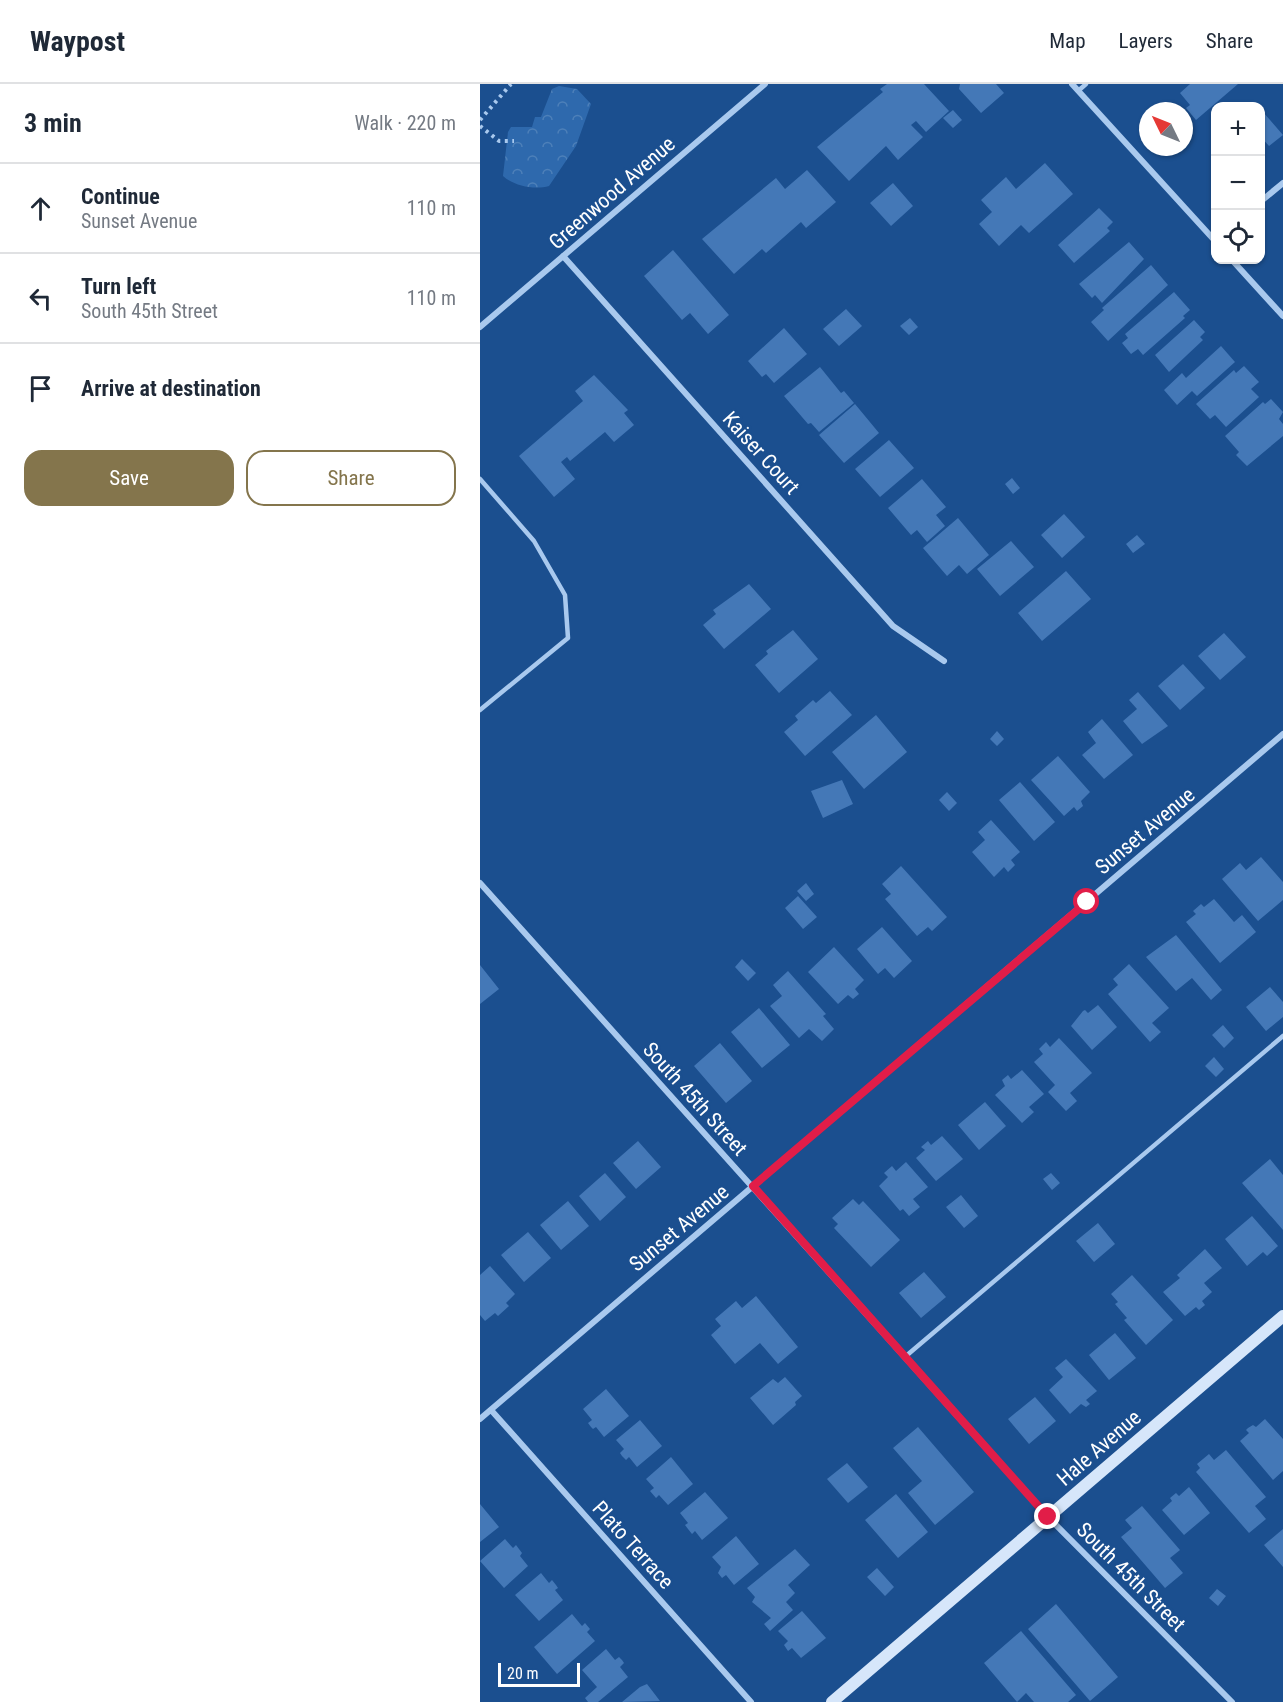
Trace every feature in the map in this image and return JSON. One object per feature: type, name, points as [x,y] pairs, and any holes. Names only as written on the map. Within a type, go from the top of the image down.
[{"type":"street","name":"Greenwood Avenue","points":[[480,327],[765,84]]},
{"type":"street","points":[[1072,84],[1211,238]]},
{"type":"street","points":[[1265,198],[1283,183]]},
{"type":"street","name":"Kaiser Court","points":[[563,256],[893,626],[944,661]]},
{"type":"street","points":[[1236,264],[1283,316]]},
{"type":"street","name":"Sunset Avenue","points":[[480,1419],[1283,735]]},
{"type":"street","name":"South 45th Street","points":[[480,883],[1048,1517],[1232,1702]]},
{"type":"street","name":"Hale Avenue","points":[[832,1702],[1283,1316]]},
{"type":"street","name":"Plato Terrace","points":[[491,1410],[751,1702]]},
{"type":"lane","points":[[1078,91],[1086,84]]},
{"type":"lane","points":[[480,479],[534,541],[565,595],[568,639],[480,710]]},
{"type":"lane","points":[[906,1356],[1283,1036]]},
{"type":"path","points":[[480,120],[511,84]]},
{"type":"path","points":[[480,126],[499,141],[514,141]]},
{"type":"green space","points":[[559,86],[577,89],[591,104],[576,146],[549,186],[518,185],[503,176],[508,132],[511,127],[532,127],[535,117],[541,117],[552,89]]},
{"type":"building","points":[[887,84],[924,84],[949,111],[926,132],[916,121],[911,125],[923,137],[898,160],[886,146],[849,181],[817,147],[883,92],[880,89]]},
{"type":"building","points":[[960,84],[996,84],[1004,93],[981,113],[959,89]]},
{"type":"building","points":[[1190,84],[1238,84],[1217,102],[1211,102],[1211,107],[1196,120],[1193,116],[1193,102],[1188,102],[1180,93]]},
{"type":"building","points":[[953,110],[962,120],[953,128],[943,118]]},
{"type":"building","points":[[1265,114],[1283,135],[1269,146],[1265,142]]},
{"type":"building","points":[[1045,163],[1073,194],[1029,233],[1021,225],[999,246],[979,224],[992,212],[981,200],[1006,177],[1016,189]]},
{"type":"building","points":[[807,170],[836,202],[806,228],[801,222],[766,253],[762,249],[734,274],[702,239],[776,178],[785,189]]},
{"type":"building","points":[[893,183],[913,206],[891,226],[870,203]]},
{"type":"building","points":[[1099,208],[1113,222],[1107,228],[1110,231],[1074,263],[1058,245]]},
{"type":"building","points":[[1129,242],[1144,259],[1102,303],[1095,295],[1092,298],[1079,284]]},
{"type":"building","points":[[673,250],[729,315],[708,334],[690,313],[682,320],[644,276]]},
{"type":"building","points":[[1151,265],[1168,285],[1108,341],[1091,322],[1104,310],[1102,308]]},
{"type":"building","points":[[1174,292],[1190,310],[1183,316],[1185,318],[1143,355],[1138,349],[1131,354],[1122,343],[1128,338],[1125,334]]},
{"type":"building","points":[[846,309],[862,326],[839,346],[823,329]]},
{"type":"building","points":[[910,318],[918,327],[909,335],[900,326]]},
{"type":"building","points":[[1194,320],[1205,332],[1200,337],[1203,340],[1169,372],[1155,355]]},
{"type":"building","points":[[784,328],[807,354],[774,383],[766,374],[762,377],[748,361]]},
{"type":"building","points":[[1221,346],[1235,362],[1197,396],[1192,391],[1177,405],[1164,390],[1182,373],[1186,378]]},
{"type":"building","points":[[1244,366],[1259,382],[1251,389],[1259,397],[1226,427],[1215,415],[1210,419],[1196,404],[1234,370],[1236,373]]},
{"type":"building","points":[[820,367],[841,393],[844,391],[854,403],[819,432],[811,423],[808,424],[784,396]]},
{"type":"building","points":[[594,375],[628,410],[624,413],[634,425],[614,442],[605,432],[570,461],[567,457],[561,462],[575,479],[554,497],[519,456],[583,401],[575,391]]},
{"type":"building","points":[[1271,399],[1283,412],[1279,419],[1283,424],[1283,436],[1247,466],[1236,455],[1239,452],[1225,436],[1263,402],[1265,404]]},
{"type":"building","points":[[855,404],[879,433],[844,463],[819,435]]},
{"type":"building","points":[[889,440],[914,468],[880,497],[855,469]]},
{"type":"building","points":[[1012,478],[1020,488],[1013,494],[1005,484]]},
{"type":"building","points":[[922,479],[946,507],[936,515],[945,526],[927,542],[917,530],[911,535],[888,508]]},
{"type":"building","points":[[1064,514],[1085,537],[1062,558],[1041,535]]},
{"type":"building","points":[[958,518],[989,555],[967,574],[959,565],[947,576],[923,548]]},
{"type":"building","points":[[1137,535],[1145,544],[1133,553],[1126,544]]},
{"type":"building","points":[[1011,541],[1034,567],[1000,596],[977,569]]},
{"type":"building","points":[[1066,571],[1091,599],[1042,641],[1018,613]]},
{"type":"building","points":[[749,584],[771,609],[724,649],[703,625],[716,614],[713,610]]},
{"type":"building","points":[[793,630],[818,659],[779,693],[755,665],[768,654],[766,651]]},
{"type":"building","points":[[1224,633],[1246,657],[1220,680],[1198,656]]},
{"type":"building","points":[[1183,664],[1205,688],[1180,710],[1158,686]]},
{"type":"building","points":[[830,691],[852,715],[805,756],[784,732],[798,720],[795,716],[813,700],[816,703]]},
{"type":"building","points":[[1138,692],[1168,726],[1142,744],[1123,721],[1137,709],[1129,700]]},
{"type":"building","points":[[876,715],[907,752],[864,789],[832,752]]},
{"type":"building","points":[[1102,719],[1133,755],[1104,779],[1082,755],[1096,743],[1088,732]]},
{"type":"building","points":[[997,731],[1004,739],[997,746],[990,739]]},
{"type":"building","points":[[1058,756],[1090,792],[1081,801],[1083,806],[1077,811],[1074,807],[1064,816],[1031,780]]},
{"type":"building","points":[[842,780],[853,804],[823,818],[811,791]]},
{"type":"building","points":[[1020,782],[1055,822],[1034,841],[999,800]]},
{"type":"building","points":[[947,792],[957,803],[949,811],[939,800]]},
{"type":"building","points":[[991,820],[1020,852],[1011,860],[1015,865],[1008,872],[1004,867],[994,877],[972,852],[985,840],[978,832]]},
{"type":"building","points":[[1261,857],[1283,882],[1283,900],[1258,921],[1222,879],[1240,863],[1246,870]]},
{"type":"building","points":[[901,866],[947,917],[932,931],[928,927],[917,936],[885,899],[891,894],[882,884]]},
{"type":"building","points":[[806,883],[814,894],[806,901],[797,891]]},
{"type":"building","points":[[798,896],[817,917],[803,929],[785,908]]},
{"type":"building","points":[[1214,899],[1234,922],[1242,915],[1256,932],[1220,963],[1186,922],[1196,914],[1193,911],[1201,904],[1204,907]]},
{"type":"building","points":[[882,927],[912,961],[894,978],[885,968],[878,974],[857,949]]},
{"type":"building","points":[[1176,935],[1222,990],[1211,1000],[1192,978],[1176,991],[1146,957]]},
{"type":"building","points":[[834,947],[864,980],[855,989],[859,994],[853,999],[848,995],[838,1004],[808,972]]},
{"type":"building","points":[[742,959],[756,973],[748,981],[735,967]]},
{"type":"building","points":[[1129,964],[1169,1008],[1152,1023],[1161,1032],[1150,1042],[1108,994],[1118,985],[1113,979]]},
{"type":"building","points":[[480,965],[499,989],[480,1004]]},
{"type":"building","points":[[788,971],[826,1014],[823,1016],[834,1029],[822,1041],[809,1029],[799,1038],[770,1006],[782,996],[773,985]]},
{"type":"building","points":[[1270,987],[1283,1002],[1283,1017],[1266,1031],[1246,1007]]},
{"type":"building","points":[[1098,1005],[1117,1027],[1092,1050],[1071,1026],[1083,1011],[1088,1013]]},
{"type":"building","points":[[759,1008],[790,1045],[762,1068],[731,1032]]},
{"type":"building","points":[[1223,1025],[1234,1038],[1224,1048],[1212,1035]]},
{"type":"building","points":[[1059,1038],[1092,1073],[1070,1093],[1077,1101],[1066,1111],[1048,1092],[1055,1085],[1034,1062],[1043,1054],[1039,1049],[1046,1042],[1050,1047]]},
{"type":"building","points":[[720,1043],[752,1081],[726,1103],[694,1066]]},
{"type":"building","points":[[1214,1057],[1224,1069],[1216,1077],[1205,1066]]},
{"type":"building","points":[[1022,1070],[1044,1094],[1029,1107],[1034,1112],[1022,1123],[995,1095],[1005,1086],[1002,1080],[1008,1075],[1011,1079]]},
{"type":"building","points":[[985,1102],[1006,1126],[979,1150],[958,1125]]},
{"type":"building","points":[[942,1136],[963,1159],[936,1181],[916,1158],[925,1150],[921,1147],[928,1141],[931,1145]]},
{"type":"building","points":[[638,1141],[661,1167],[636,1189],[613,1163]]},
{"type":"building","points":[[1270,1159],[1283,1175],[1283,1230],[1242,1183]]},
{"type":"building","points":[[906,1162],[928,1187],[913,1199],[920,1207],[909,1216],[903,1209],[900,1211],[879,1186],[888,1177],[884,1173],[892,1166],[896,1171]]},
{"type":"building","points":[[605,1173],[626,1197],[600,1221],[579,1196]]},
{"type":"building","points":[[1051,1173],[1060,1183],[1052,1190],[1043,1179]]},
{"type":"building","points":[[961,1195],[978,1216],[964,1228],[946,1207]]},
{"type":"building","points":[[853,1199],[859,1205],[863,1201],[900,1240],[871,1267],[834,1228],[838,1224],[832,1218]]},
{"type":"building","points":[[568,1201],[589,1226],[561,1250],[540,1225]]},
{"type":"building","points":[[1252,1216],[1278,1246],[1267,1256],[1263,1252],[1247,1266],[1225,1239]]},
{"type":"building","points":[[1098,1223],[1115,1244],[1094,1262],[1076,1241]]},
{"type":"building","points":[[528,1232],[551,1258],[524,1282],[501,1255]]},
{"type":"building","points":[[1205,1249],[1222,1268],[1204,1283],[1212,1292],[1202,1301],[1205,1305],[1199,1310],[1196,1307],[1185,1316],[1163,1292],[1180,1278],[1177,1275]]},
{"type":"building","points":[[490,1266],[515,1294],[506,1303],[509,1306],[498,1316],[495,1313],[485,1321],[480,1315],[480,1275]]},
{"type":"building","points":[[924,1272],[946,1297],[921,1318],[899,1293]]},
{"type":"building","points":[[1132,1275],[1173,1320],[1146,1345],[1124,1320],[1127,1318],[1115,1304],[1118,1302],[1111,1294]]},
{"type":"building","points":[[756,1296],[798,1347],[778,1364],[760,1343],[735,1364],[711,1335],[721,1326],[715,1319],[736,1301],[742,1308]]},
{"type":"building","points":[[1115,1333],[1136,1358],[1109,1380],[1089,1355]]},
{"type":"building","points":[[1066,1359],[1097,1391],[1086,1400],[1090,1404],[1086,1407],[1081,1404],[1070,1414],[1049,1390],[1063,1377],[1055,1368]]},
{"type":"building","points":[[785,1377],[802,1396],[795,1402],[796,1405],[773,1425],[750,1398],[773,1379],[778,1383]]},
{"type":"building","points":[[606,1389],[629,1416],[604,1437],[596,1427],[593,1429],[588,1423],[592,1420],[583,1409]]},
{"type":"building","points":[[1035,1397],[1056,1421],[1029,1444],[1008,1419]]},
{"type":"building","points":[[1265,1419],[1283,1439],[1283,1471],[1273,1480],[1240,1441],[1249,1433],[1246,1430],[1248,1428],[1253,1425],[1256,1427]]},
{"type":"building","points":[[640,1420],[662,1446],[637,1467],[629,1457],[626,1460],[622,1456],[620,1453],[624,1449],[616,1440]]},
{"type":"building","points":[[918,1427],[974,1492],[935,1525],[908,1493],[922,1481],[893,1448]]},
{"type":"building","points":[[1226,1450],[1266,1497],[1255,1506],[1266,1519],[1249,1533],[1196,1472],[1200,1468],[1197,1464],[1209,1454],[1214,1460]]},
{"type":"building","points":[[671,1457],[693,1484],[668,1505],[659,1495],[656,1498],[650,1491],[654,1488],[646,1479]]},
{"type":"building","points":[[847,1463],[868,1487],[848,1503],[827,1479]]},
{"type":"building","points":[[1189,1487],[1210,1513],[1184,1535],[1162,1510],[1172,1501],[1170,1498],[1176,1493],[1179,1496]]},
{"type":"building","points":[[705,1492],[728,1518],[702,1540],[695,1531],[692,1534],[685,1525],[688,1523],[680,1513]]},
{"type":"building","points":[[896,1494],[928,1532],[898,1558],[865,1520]]},
{"type":"building","points":[[480,1504],[499,1527],[480,1542]]},
{"type":"building","points":[[1142,1506],[1180,1550],[1170,1558],[1183,1573],[1165,1588],[1121,1537],[1132,1528],[1125,1520]]},
{"type":"building","points":[[1283,1529],[1283,1567],[1264,1545]]},
{"type":"building","points":[[736,1536],[759,1564],[734,1585],[726,1575],[722,1578],[718,1573],[721,1567],[712,1557]]},
{"type":"building","points":[[505,1539],[513,1548],[516,1545],[522,1553],[520,1556],[528,1566],[504,1588],[480,1561]]},
{"type":"building","points":[[795,1549],[810,1565],[788,1585],[795,1593],[786,1602],[793,1610],[770,1631],[764,1624],[771,1618],[752,1602],[755,1597],[747,1588]]},
{"type":"building","points":[[877,1568],[894,1587],[885,1596],[867,1577]]},
{"type":"building","points":[[541,1573],[549,1583],[552,1580],[558,1588],[555,1590],[563,1600],[539,1621],[515,1595]]},
{"type":"building","points":[[1217,1589],[1226,1596],[1218,1606],[1209,1598]]},
{"type":"building","points":[[1056,1604],[1118,1677],[1090,1701],[1028,1629]]},
{"type":"building","points":[[802,1611],[826,1638],[801,1658],[792,1648],[788,1651],[784,1645],[788,1641],[778,1631]]},
{"type":"building","points":[[572,1614],[582,1626],[585,1623],[590,1629],[587,1632],[595,1641],[557,1674],[534,1647]]},
{"type":"building","points":[[1021,1631],[1076,1695],[1068,1702],[1034,1702],[1026,1693],[1017,1702],[984,1663]]},
{"type":"building","points":[[606,1649],[615,1660],[619,1657],[622,1660],[624,1663],[620,1667],[628,1677],[598,1702],[588,1702],[585,1698],[597,1687],[582,1670]]},
{"type":"building","points":[[647,1684],[660,1701],[622,1702],[640,1687]]},
{"type":"route","points":[[1048,1517],[753,1186],[1087,902]]}]
